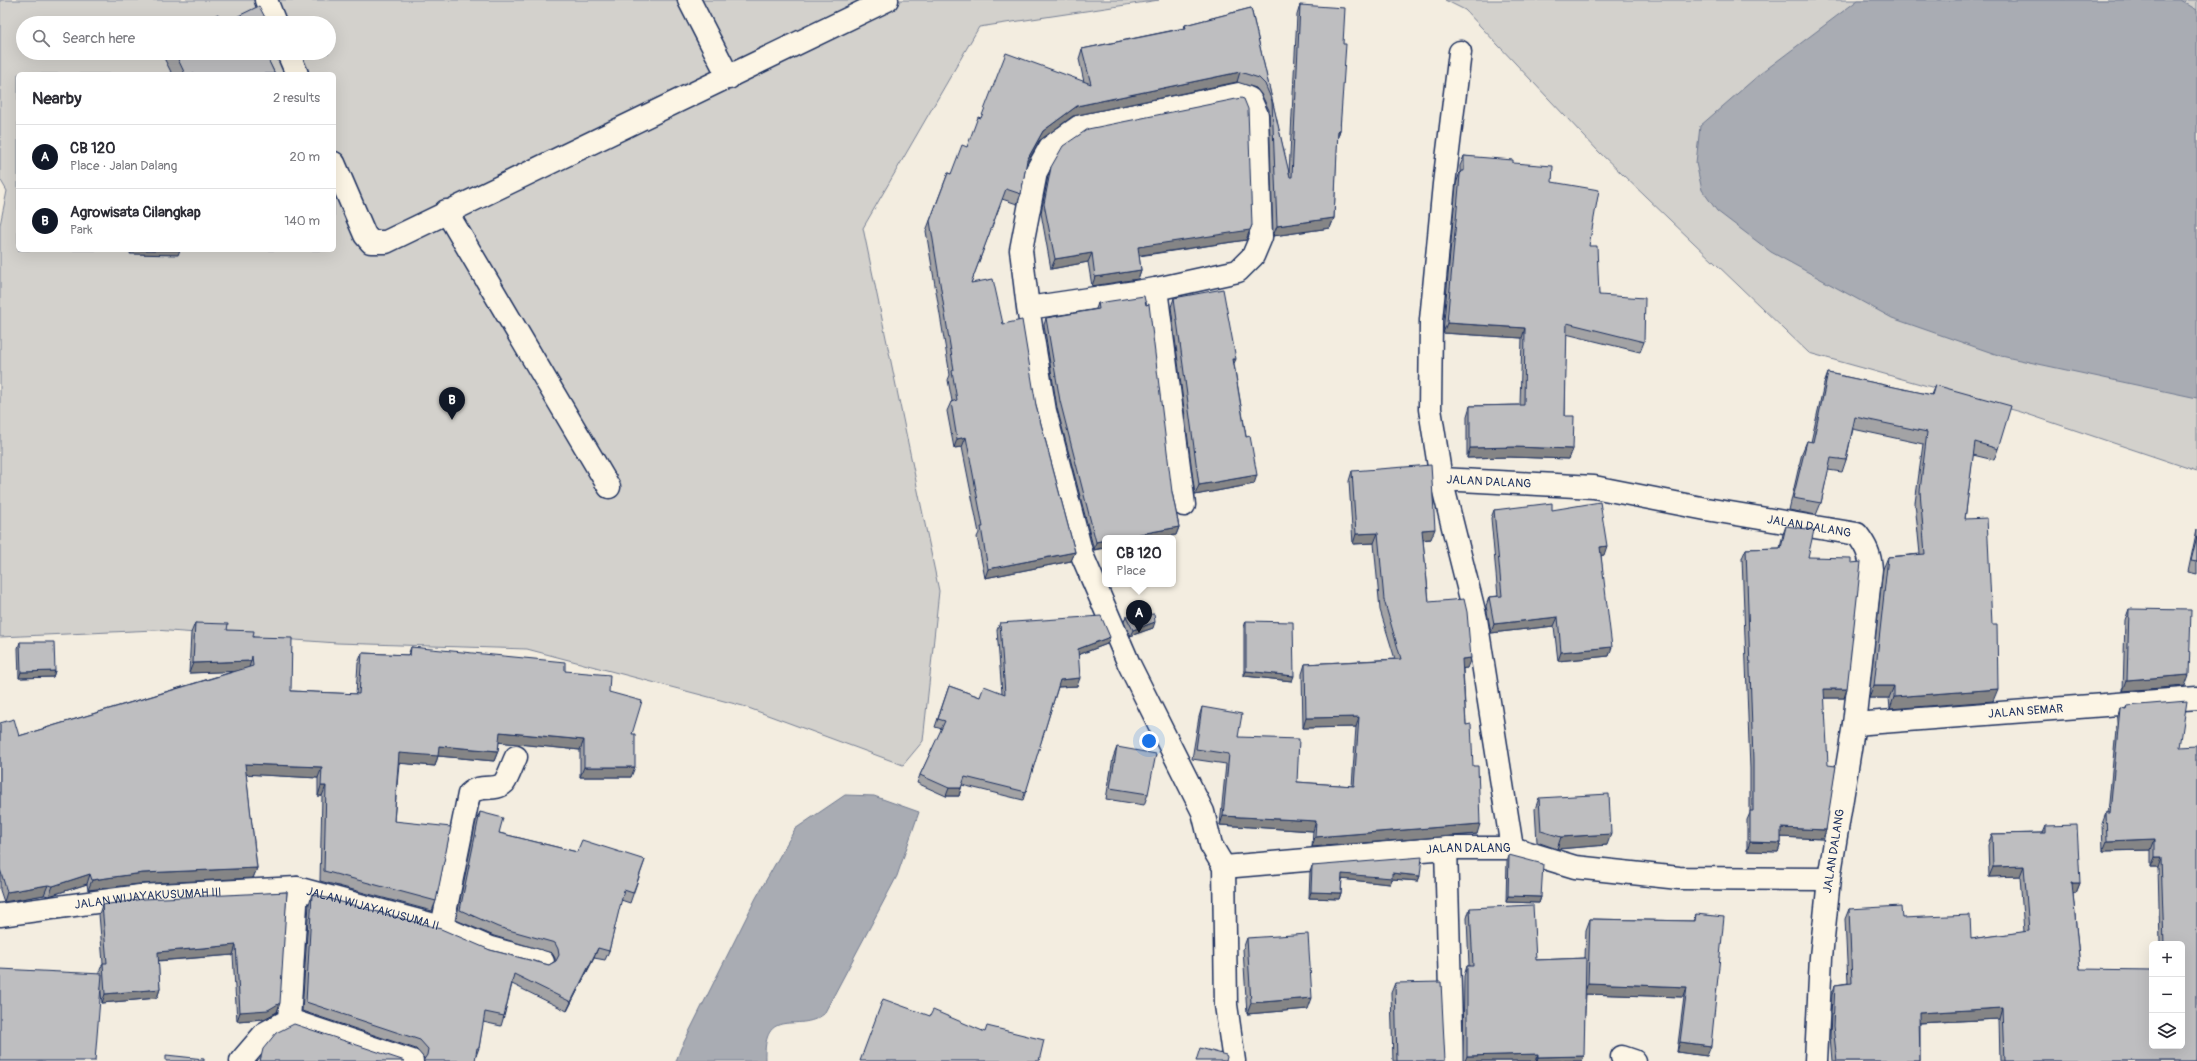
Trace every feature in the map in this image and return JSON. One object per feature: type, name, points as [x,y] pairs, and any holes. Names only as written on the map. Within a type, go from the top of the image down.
[{"type":"street","points":[[266,0],[272,16]]},
{"type":"street","points":[[689,0],[729,78]]},
{"type":"street","points":[[336,168],[365,235],[371,242],[386,242],[446,211],[729,78],[887,0]]},
{"type":"street","points":[[1441,479],[1430,409],[1431,320],[1444,184],[1460,52]]},
{"type":"street","points":[[291,60],[296,72]]},
{"type":"street","points":[[1028,308],[1156,289],[1238,271],[1253,256],[1261,237],[1257,115],[1250,100],[1239,94],[1080,126],[1050,147],[1036,172],[1021,250],[1028,308],[1045,411],[1082,555],[1132,671],[1203,812],[1212,845],[1224,867],[1226,1005],[1234,1061]]},
{"type":"street","points":[[446,211],[609,487]]},
{"type":"street","points":[[1156,289],[1184,505]]},
{"type":"street","name":"JALAN DALANG","points":[[1224,867],[1446,848],[1512,848],[1476,619],[1441,479],[1594,487],[1706,509],[1857,534],[1866,545],[1870,556],[1871,569],[1854,724],[1829,879],[1821,957],[1816,1061]]},
{"type":"street","name":"JALAN SEMAR","points":[[1854,724],[2197,698]]},
{"type":"street","name":"JALAN WIJAYAKUSUMA II","points":[[289,1020],[297,888],[442,927],[469,794],[477,788],[497,787],[503,784],[516,757]]},
{"type":"street","points":[[1446,848],[1452,1061]]},
{"type":"street","points":[[1512,848],[1575,867],[1679,878],[1829,879]]},
{"type":"street","name":"JALAN WIJAYAKUSUMAH III","points":[[0,915],[140,896],[297,888]]},
{"type":"street","points":[[442,927],[490,948],[543,962]]},
{"type":"street","points":[[241,1061],[265,1033],[289,1020],[412,1061]]},
{"type":"shaded area","points":[[0,0],[1159,0],[979,27],[863,228],[939,591],[923,741],[903,765],[743,706],[527,649],[337,643],[155,630],[0,637],[0,225],[7,191],[0,179]]},
{"type":"shaded area","points":[[1445,0],[2197,0],[2197,471],[2021,412],[1809,353],[1599,152],[1465,10]]},
{"type":"shaded area","points":[[1858,0],[2180,0],[2197,10],[2197,398],[2001,356],[1892,318],[1771,252],[1717,211],[1702,190],[1696,163],[1700,126],[1760,74]]},
{"type":"shaded area","points":[[845,795],[874,796],[919,812],[897,876],[824,1014],[814,1020],[776,1026],[770,1032],[766,1043],[765,1061],[676,1061],[681,1048],[756,898],[795,829]]},
{"type":"building","points":[[1300,5],[1345,8],[1343,44],[1346,44],[1340,130],[1338,130],[1334,218],[1277,226],[1272,101],[1265,84],[1259,78],[1240,72],[1077,106],[1043,131],[1027,160],[1021,194],[1006,189],[971,283],[993,279],[1003,324],[1022,320],[1036,405],[1075,552],[988,569],[981,527],[983,527],[966,437],[957,439],[951,402],[957,400],[952,371],[954,370],[930,221],[948,173],[951,174],[962,145],[967,147],[978,117],[981,118],[1006,53],[1091,84],[1082,49],[1186,28],[1185,25],[1251,8],[1290,177],[1292,177]]},
{"type":"building","points":[[259,6],[264,16],[238,16]]},
{"type":"building","points":[[178,60],[268,60],[274,72],[184,72]]},
{"type":"building","points":[[1241,98],[1244,99],[1248,109],[1252,225],[1250,230],[1138,247],[1141,270],[1095,277],[1092,253],[1055,259],[1044,204],[1051,167],[1063,146],[1088,129]]},
{"type":"building","points":[[1464,156],[1513,160],[1513,163],[1553,166],[1552,182],[1599,190],[1589,246],[1597,246],[1599,295],[1645,298],[1644,342],[1567,323],[1565,416],[1574,416],[1573,449],[1514,447],[1470,448],[1470,406],[1524,405],[1525,328],[1447,323],[1460,175],[1461,171],[1464,171]]},
{"type":"building","points":[[1223,289],[1236,359],[1233,359],[1246,437],[1250,436],[1257,475],[1199,485],[1174,298]]},
{"type":"building","points":[[1144,296],[1146,305],[1149,304],[1172,492],[1179,527],[1135,535],[1102,535],[1102,541],[1096,542],[1060,401],[1046,318],[1099,309],[1098,303]]},
{"type":"building","points":[[1828,373],[1932,395],[1935,385],[2011,406],[1998,449],[1975,442],[1965,519],[1987,518],[1992,624],[1997,624],[1998,689],[1894,697],[1894,686],[1874,686],[1888,557],[1925,554],[1920,491],[1927,432],[1855,417],[1846,460],[1831,458],[1821,503],[1793,498],[1807,441],[1813,442]]},
{"type":"building","points":[[1431,465],[1435,529],[1422,530],[1429,602],[1464,599],[1467,612],[1471,658],[1462,659],[1466,725],[1471,724],[1473,766],[1478,766],[1480,824],[1315,837],[1316,821],[1223,816],[1229,754],[1196,749],[1202,707],[1242,714],[1238,737],[1299,739],[1297,782],[1354,786],[1359,717],[1306,718],[1305,664],[1401,659],[1384,600],[1378,533],[1356,534],[1352,471]]},
{"type":"building","points":[[1600,502],[1607,546],[1600,547],[1612,647],[1561,652],[1558,617],[1494,624],[1489,597],[1502,596],[1494,510],[1552,503],[1552,510]]},
{"type":"building","points":[[1786,526],[1814,530],[1808,557],[1851,558],[1851,563],[1861,562],[1847,689],[1824,689],[1828,765],[1836,766],[1826,830],[1781,828],[1781,843],[1750,842],[1750,811],[1753,811],[1753,760],[1746,549],[1781,548]]},
{"type":"building","points":[[2197,536],[2197,562],[2191,561]]},
{"type":"building","points":[[2129,609],[2191,610],[2189,675],[2127,680]]},
{"type":"building","points":[[1154,614],[1155,622],[1133,630],[1126,616]]},
{"type":"building","points":[[1101,616],[1110,637],[1078,649],[1080,678],[1060,680],[1026,792],[965,777],[961,788],[949,788],[920,775],[945,721],[938,719],[949,686],[980,697],[984,686],[1005,694],[1000,623]]},
{"type":"building","points":[[1246,621],[1293,622],[1294,676],[1246,671]]},
{"type":"building","points":[[195,623],[228,624],[227,630],[254,631],[253,637],[292,638],[291,691],[359,694],[362,653],[410,655],[411,647],[565,662],[565,671],[610,675],[609,692],[642,701],[632,734],[635,734],[635,767],[584,767],[584,740],[500,732],[498,751],[439,746],[438,756],[399,753],[394,821],[451,827],[436,901],[324,871],[326,786],[321,786],[322,767],[245,764],[257,868],[143,873],[92,880],[90,874],[53,886],[48,885],[7,892],[0,869],[0,723],[14,719],[19,736],[253,666],[252,656],[251,661],[193,663]]},
{"type":"building","points":[[20,642],[54,642],[55,671],[21,672]]},
{"type":"building","points":[[2187,701],[2180,747],[2197,746],[2197,1061],[2004,1061],[2002,1008],[1919,1013],[1920,1061],[1837,1061],[1833,1026],[1835,985],[1852,983],[1849,909],[1901,906],[1902,918],[1970,915],[1971,939],[2029,931],[2024,866],[1993,867],[1992,834],[2046,833],[2046,826],[2077,825],[2080,883],[2072,883],[2080,969],[2149,970],[2149,1049],[2185,1049],[2185,941],[2164,941],[2161,857],[2155,857],[2155,839],[2107,841],[2106,813],[2110,813],[2120,708],[2126,709],[2127,706]]},
{"type":"building","points":[[1117,747],[1156,754],[1148,794],[1110,788]]},
{"type":"building","points":[[1609,794],[1611,834],[1561,837],[1541,831],[1539,798]]},
{"type":"building","points":[[480,812],[503,818],[499,833],[577,852],[582,840],[645,860],[633,893],[624,890],[609,951],[598,948],[571,1002],[514,974],[504,1016],[485,1012],[479,1048],[477,1048],[475,1061],[423,1061],[427,1055],[428,1049],[420,1040],[306,1002],[312,894],[441,929],[490,950],[549,965],[556,961],[559,955],[555,943],[498,927],[460,910]]},
{"type":"building","points":[[1509,855],[1543,864],[1541,897],[1508,896]]},
{"type":"building","points":[[1422,857],[1420,876],[1392,873],[1392,878],[1342,874],[1341,893],[1311,892],[1312,866]]},
{"type":"building","points":[[287,892],[280,1003],[268,1010],[240,1012],[236,945],[158,952],[160,989],[105,994],[103,963],[107,963],[102,905],[144,899]]},
{"type":"building","points":[[1533,905],[1536,960],[1586,958],[1584,1056],[1538,1057],[1538,1054],[1467,1056],[1467,966],[1473,966],[1470,908]]},
{"type":"building","points":[[1696,914],[1724,917],[1711,1046],[1680,1042],[1687,987],[1588,983],[1590,919],[1695,921]]},
{"type":"building","points":[[1308,934],[1312,998],[1251,1003],[1247,938]]},
{"type":"building","points":[[0,969],[102,974],[95,1061],[0,1061]]},
{"type":"building","points":[[1441,982],[1445,1061],[1397,1061],[1395,983]]},
{"type":"building","points":[[883,999],[930,1016],[933,1010],[985,1032],[987,1026],[1044,1040],[1039,1061],[860,1061]]},
{"type":"building","points":[[294,1024],[405,1061],[260,1061],[263,1049],[276,1033]]},
{"type":"building","points":[[1200,1048],[1226,1055],[1226,1061],[1196,1061]]},
{"type":"building","points":[[166,1055],[204,1059],[204,1061],[166,1061]]},
{"type":"place","name":"Agrowisata Cilangkap","points":[[452,420]]},
{"type":"place","name":"CB 120","points":[[1139,633]]}]
